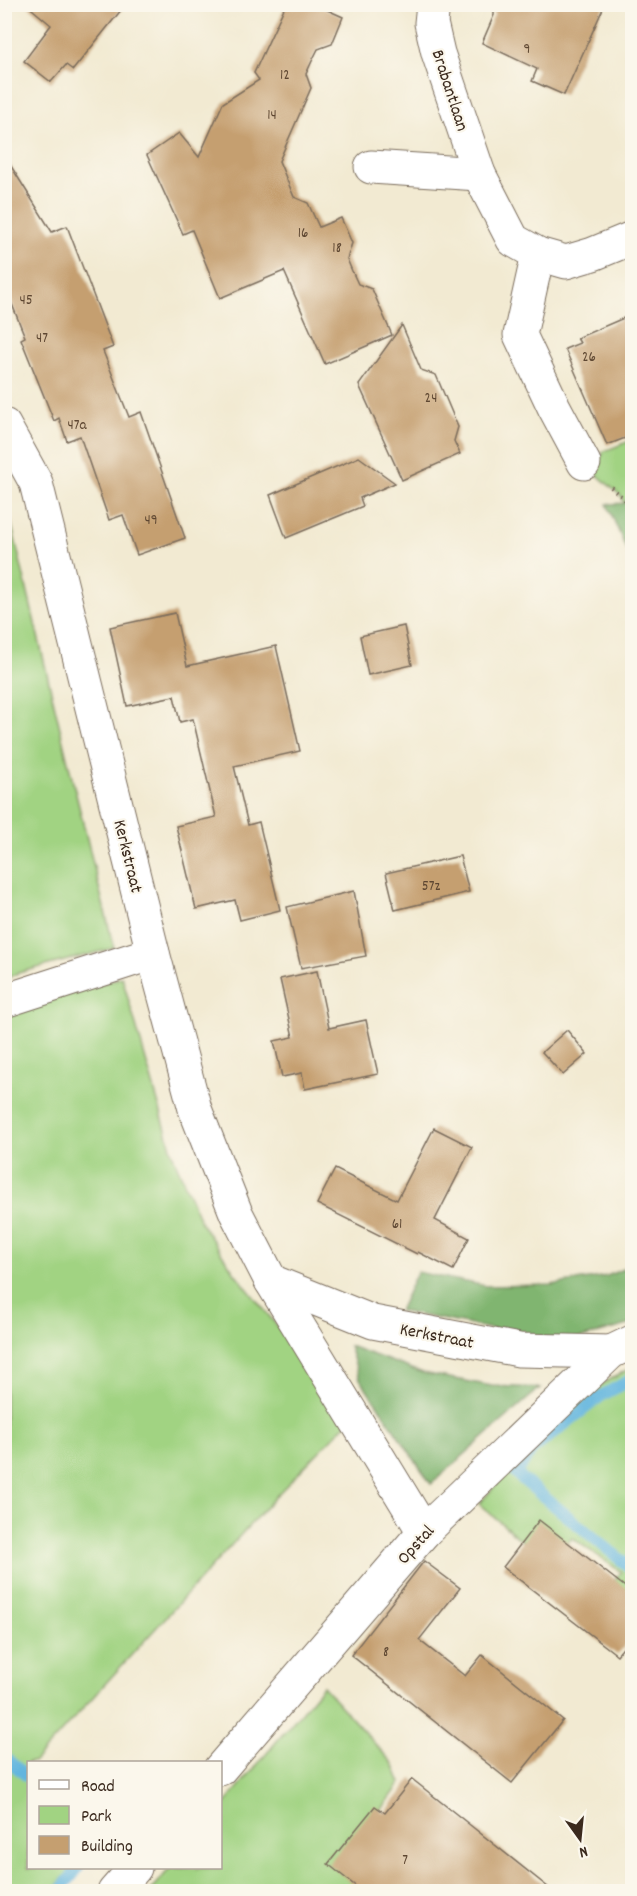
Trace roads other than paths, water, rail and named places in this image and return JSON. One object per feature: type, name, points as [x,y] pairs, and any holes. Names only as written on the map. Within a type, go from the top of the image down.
[{"type":"street","name":"Brabantlaan","points":[[433,4],[431,23],[438,53],[479,174],[513,240],[538,254],[566,262],[633,238]]},
{"type":"street","points":[[371,167],[479,174]]},
{"type":"street","points":[[538,254],[520,335],[584,463]]},
{"type":"street","name":"Kerkstraat","points":[[4,425],[36,483],[153,953],[195,1109],[236,1214],[271,1281],[424,1532]]},
{"type":"street","points":[[4,1001],[153,953]]},
{"type":"street","name":"Kerkstraat","points":[[271,1281],[374,1322],[519,1350],[622,1347]]},
{"type":"street","name":"Opstal","points":[[222,1767],[424,1532],[622,1347]]},
{"type":"street","points":[[114,1892],[134,1869]]},
{"type":"waterway","points":[[632,1379],[601,1396],[532,1450],[516,1474],[632,1569]]},
{"type":"waterway","points":[[4,1757],[27,1776]]},
{"type":"waterway","points":[[59,1892],[77,1869]]}]
